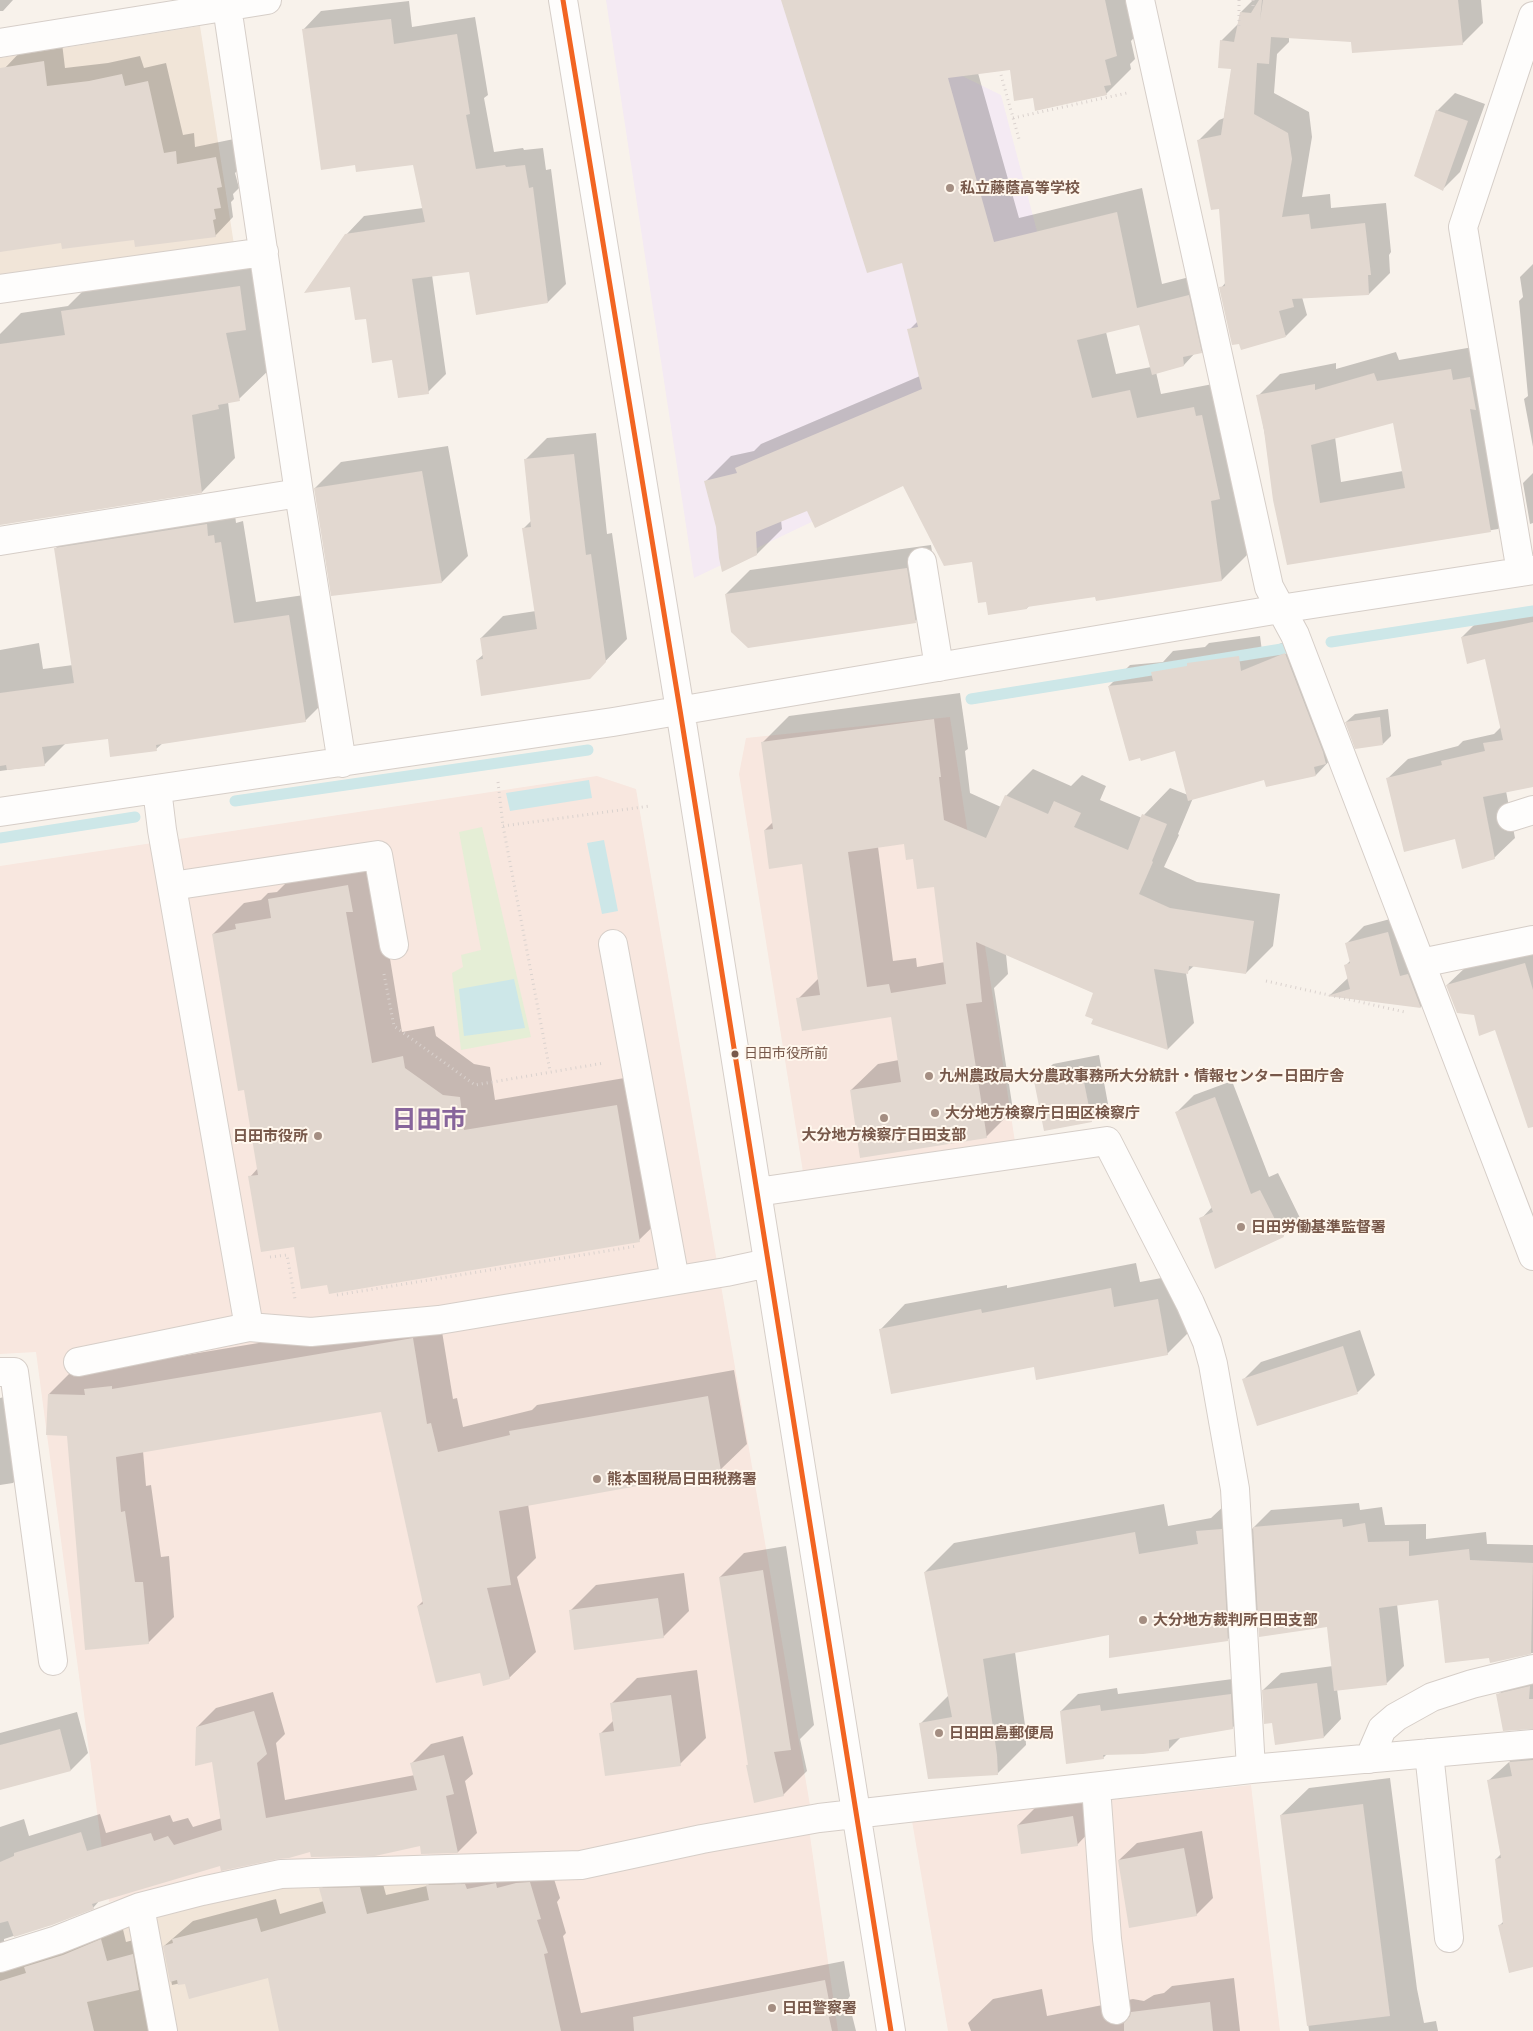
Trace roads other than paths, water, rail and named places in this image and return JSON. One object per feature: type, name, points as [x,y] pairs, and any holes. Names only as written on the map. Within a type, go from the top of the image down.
[{"type":"street","points":[[0,43],[227,3],[267,0]]},
{"type":"street","points":[[563,0],[680,710],[891,2031]]},
{"type":"street","points":[[1140,0],[1269,587],[1295,635],[1533,1256]]},
{"type":"street","points":[[227,3],[299,493],[342,763]]},
{"type":"street","points":[[0,812],[613,722],[1280,608],[1527,571],[1463,227],[1533,16]]},
{"type":"street","points":[[0,289],[264,252]]},
{"type":"street","points":[[0,541],[299,493]]},
{"type":"street","points":[[922,562],[939,667]]},
{"type":"street","points":[[157,789],[162,830],[249,1327]]},
{"type":"street","points":[[172,886],[378,855],[389,957]]},
{"type":"street","points":[[1421,963],[1533,940]]},
{"type":"street","points":[[613,944],[675,1280]]},
{"type":"street","points":[[757,1192],[1107,1141],[1190,1302],[1207,1342],[1213,1364],[1220,1395],[1235,1489],[1251,1769]]},
{"type":"street","points":[[78,1362],[249,1327],[311,1332],[440,1320],[768,1263]]},
{"type":"street","points":[[0,1372],[14,1372],[53,1661]]},
{"type":"street","points":[[1369,1759],[1376,1737],[1396,1716],[1432,1697],[1472,1684],[1533,1669]]},
{"type":"street","points":[[0,1958],[56,1940],[140,1907],[281,1874],[581,1865],[702,1839],[819,1818],[1251,1769],[1533,1744]]},
{"type":"street","points":[[1429,1753],[1449,1938]]},
{"type":"street","points":[[1096,1787],[1104,1905],[1116,2010]]},
{"type":"street","points":[[140,1907],[164,2031]]},
{"type":"water","points":[[589,780],[592,798],[510,811],[506,793]]},
{"type":"water","points":[[604,840],[618,911],[602,914],[587,843]]},
{"type":"water","points":[[514,979],[525,1028],[464,1036],[459,989]]},
{"type":"waterway","points":[[1331,642],[1533,611]]},
{"type":"waterway","points":[[971,699],[1294,647]]},
{"type":"waterway","points":[[235,801],[588,750]]},
{"type":"waterway","points":[[0,838],[135,817]]},
{"type":"place","name":"私立藤蔭高等学校","points":[[950,188]]},
{"type":"place","name":"日田市役所前","points":[[735,1054]]},
{"type":"place","name":"九州農政局大分農政事務所大分統計・情報センター日田庁舎","points":[[929,1076]]},
{"type":"place","name":"大分地方検察庁日田区検察庁","points":[[935,1113]]},
{"type":"place","name":"大分地方検察庁日田支部","points":[[884,1118]]},
{"type":"place","name":"日田市役所","points":[[318,1136]]},
{"type":"place","name":"日田労働基準監督署","points":[[1241,1227]]},
{"type":"place","name":"熊本国税局日田税務署","points":[[597,1479]]},
{"type":"place","name":"大分地方裁判所日田支部","points":[[1143,1620]]},
{"type":"place","name":"日田田島郵便局","points":[[939,1733]]},
{"type":"place","name":"日田警察署","points":[[772,2008]]},
{"type":"district","name":"日田市","points":[[429,1120]]}]
